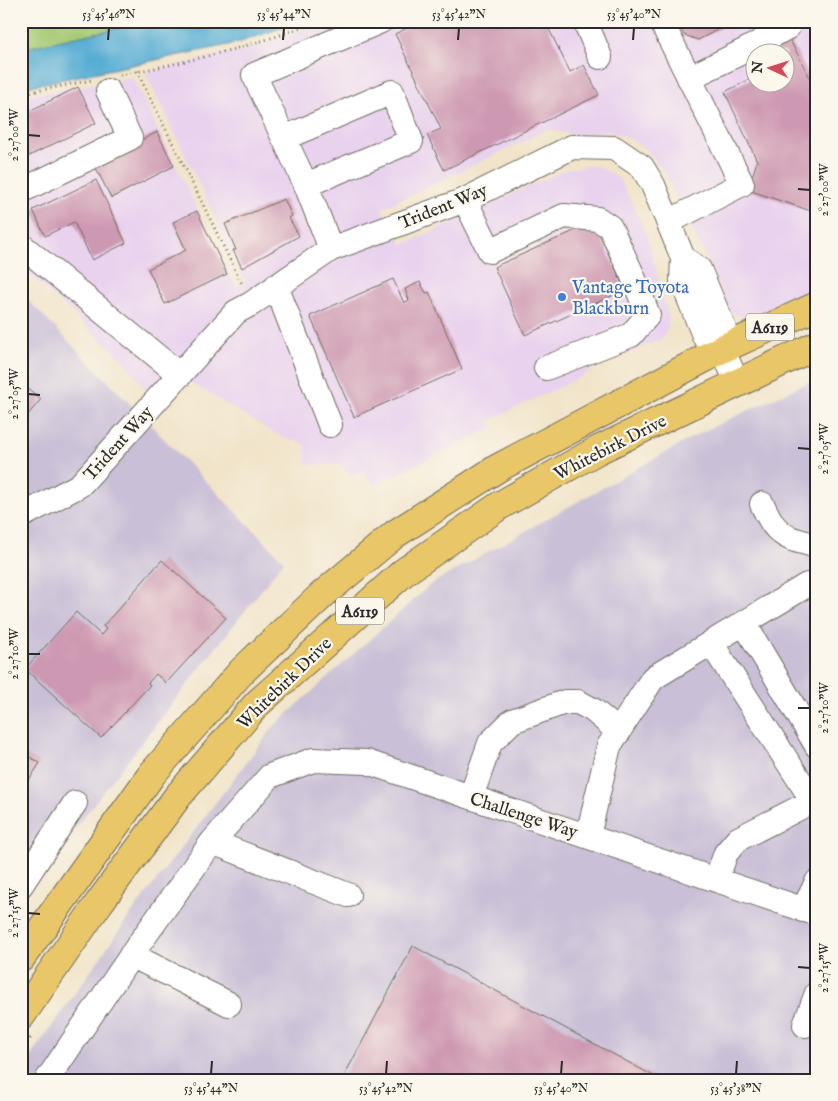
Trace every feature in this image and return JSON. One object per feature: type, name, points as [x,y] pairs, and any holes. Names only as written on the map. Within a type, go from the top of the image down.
[{"type":"highway","name":"Whitebirk Drive","points":[[21,958],[152,774],[242,671],[322,595],[395,534],[498,468],[722,349],[817,306]]},
{"type":"highway","name":"Whitebirk Drive","points":[[26,1026],[99,903],[178,796],[257,704],[404,572],[499,506],[588,456],[817,345]]},
{"type":"street","points":[[331,248],[306,185],[254,75],[381,21]]},
{"type":"street","points":[[585,21],[600,57]]},
{"type":"street","points":[[661,21],[742,184],[668,222]]},
{"type":"street","points":[[689,78],[788,27]]},
{"type":"street","points":[[21,191],[130,138],[108,82]]},
{"type":"street","points":[[284,138],[392,92],[411,141],[306,185]]},
{"type":"street","name":"Trident Way","points":[[21,512],[26,513],[80,485],[236,312],[251,304],[331,248],[465,200],[572,147],[614,148],[642,167],[653,185],[683,258],[682,281],[706,338],[722,349],[738,384]]},
{"type":"street","points":[[465,200],[490,251],[564,216],[598,219],[610,227],[632,274],[648,315],[631,335],[546,368]]},
{"type":"street","points":[[21,246],[180,375]]},
{"type":"street","points":[[276,286],[330,425]]},
{"type":"street","points":[[762,504],[777,531],[790,538],[817,547]]},
{"type":"street","points":[[588,836],[610,746],[653,678],[807,585],[817,587]]},
{"type":"street","points":[[744,623],[817,746]]},
{"type":"street","points":[[711,643],[813,801],[738,839],[726,853],[716,880]]},
{"type":"street","points":[[471,797],[490,743],[512,721],[565,702],[578,702],[593,710],[619,732]]},
{"type":"street","name":"Challenge Way","points":[[47,1080],[131,955],[212,842],[270,776],[313,760],[367,762],[810,912]]},
{"type":"street","points":[[21,885],[75,803]]},
{"type":"street","points":[[212,842],[348,895]]},
{"type":"street","points":[[810,912],[817,882]]},
{"type":"street","points":[[131,955],[229,1004]]},
{"type":"street","points":[[805,1025],[817,994]]},
{"type":"path","points":[[21,94],[108,82],[137,71],[242,48],[319,21]]},
{"type":"path","points":[[137,71],[251,304]]},
{"type":"path","points":[[21,1051],[26,1026]]},
{"type":"shaded area","points":[[327,21],[813,21],[817,27],[817,287],[761,316],[749,318],[730,313],[722,292],[667,176],[647,150],[627,137],[606,131],[572,135],[549,129],[381,209],[403,245],[564,170],[599,166],[618,178],[647,235],[668,315],[669,327],[661,339],[630,353],[614,356],[581,377],[490,420],[493,427],[374,485],[363,473],[349,474],[340,465],[306,464],[305,444],[281,437],[188,381],[160,408],[120,357],[21,267],[21,97],[132,77],[236,287],[245,283],[145,73],[257,46]]},
{"type":"shaded area","points":[[21,293],[284,561],[21,897]]},
{"type":"shaded area","points":[[817,378],[817,1080],[21,1080],[21,1070],[128,918],[274,726],[431,584],[700,433]]},
{"type":"green space","points":[[21,21],[151,21],[21,49]]},
{"type":"water","points":[[151,21],[301,21],[238,43],[21,88],[21,49]]},
{"type":"building","points":[[421,21],[545,21],[570,72],[584,65],[599,95],[444,170],[427,135],[441,129],[395,34]]},
{"type":"building","points":[[677,21],[734,21],[698,40],[684,35]]},
{"type":"building","points":[[796,51],[817,91],[817,213],[748,190],[757,161],[725,92],[746,81],[746,92],[796,92]]},
{"type":"building","points":[[78,87],[96,123],[21,160],[21,115]]},
{"type":"building","points":[[157,132],[174,166],[111,198],[94,164]]},
{"type":"building","points":[[96,180],[126,243],[92,260],[74,222],[45,236],[33,210]]},
{"type":"building","points":[[284,199],[292,216],[289,218],[299,236],[242,268],[233,250],[236,250],[225,224]]},
{"type":"building","points":[[197,211],[227,274],[165,304],[148,269],[186,250],[173,222]]},
{"type":"building","points":[[594,222],[625,290],[525,335],[494,267]]},
{"type":"building","points":[[393,279],[404,303],[409,300],[405,289],[420,282],[426,293],[429,292],[462,369],[354,417],[310,316]]},
{"type":"building","points":[[21,383],[41,399],[21,423]]},
{"type":"building","points":[[162,560],[226,618],[166,683],[156,674],[148,683],[150,685],[101,738],[25,669],[76,612],[101,635],[106,629],[103,626]]},
{"type":"building","points":[[21,752],[40,763],[21,792]]},
{"type":"building","points":[[413,946],[661,1080],[342,1080]]},
{"type":"place","name":"Vantage Toyota Blackburn","points":[[562,297]]}]
